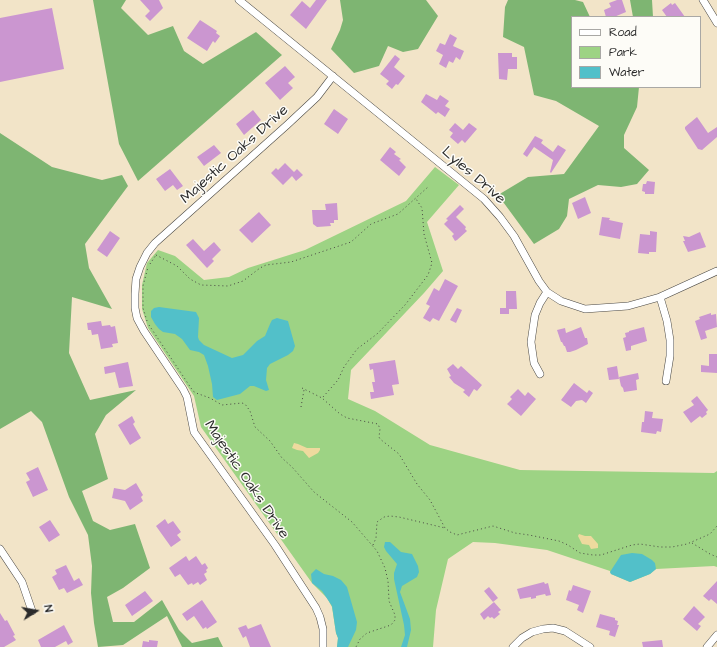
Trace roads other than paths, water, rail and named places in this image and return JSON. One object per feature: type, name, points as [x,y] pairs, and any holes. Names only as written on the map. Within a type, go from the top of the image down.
[{"type":"street","name":"Lyles Drive","points":[[238,0],[484,199],[514,236],[539,281],[547,292],[561,301],[585,309],[628,306],[660,297],[717,271]]},
{"type":"street","points":[[703,0],[717,23]]},
{"type":"street","name":"Majestic Oaks Drive","points":[[323,647],[320,617],[316,608],[275,545],[194,432],[187,397],[183,389],[137,318],[135,294],[136,279],[144,260],[151,249],[287,126],[317,97],[333,76]]},
{"type":"street","points":[[540,374],[534,363],[531,342],[535,315],[547,292]]},
{"type":"street","points":[[660,297],[668,321],[670,340],[670,356],[666,381]]},
{"type":"street","points":[[0,549],[22,582],[32,610]]},
{"type":"street","points":[[513,647],[522,638],[532,632],[553,628],[565,631],[590,647]]},
{"type":"street","points":[[707,647],[717,635]]},
{"type":"water","points":[[159,307],[196,312],[199,318],[199,340],[204,345],[232,358],[243,355],[257,341],[265,336],[272,320],[277,318],[288,321],[295,346],[293,351],[288,355],[270,364],[267,368],[266,380],[269,390],[266,391],[250,386],[240,394],[217,400],[213,397],[212,384],[204,355],[190,350],[182,339],[175,334],[163,332],[159,329],[151,317],[151,311],[154,308]]},
{"type":"water","points":[[385,542],[390,542],[401,552],[412,554],[418,566],[419,572],[417,577],[402,586],[400,592],[410,619],[411,630],[407,647],[401,647],[405,635],[394,579],[397,564],[386,551],[384,547]]},
{"type":"water","points":[[632,553],[642,554],[652,560],[655,563],[656,569],[650,574],[630,582],[611,574],[610,572],[621,555]]},
{"type":"water","points":[[316,569],[324,574],[341,580],[347,587],[357,622],[356,630],[348,647],[337,647],[338,638],[332,606],[322,591],[312,583],[311,574]]}]
